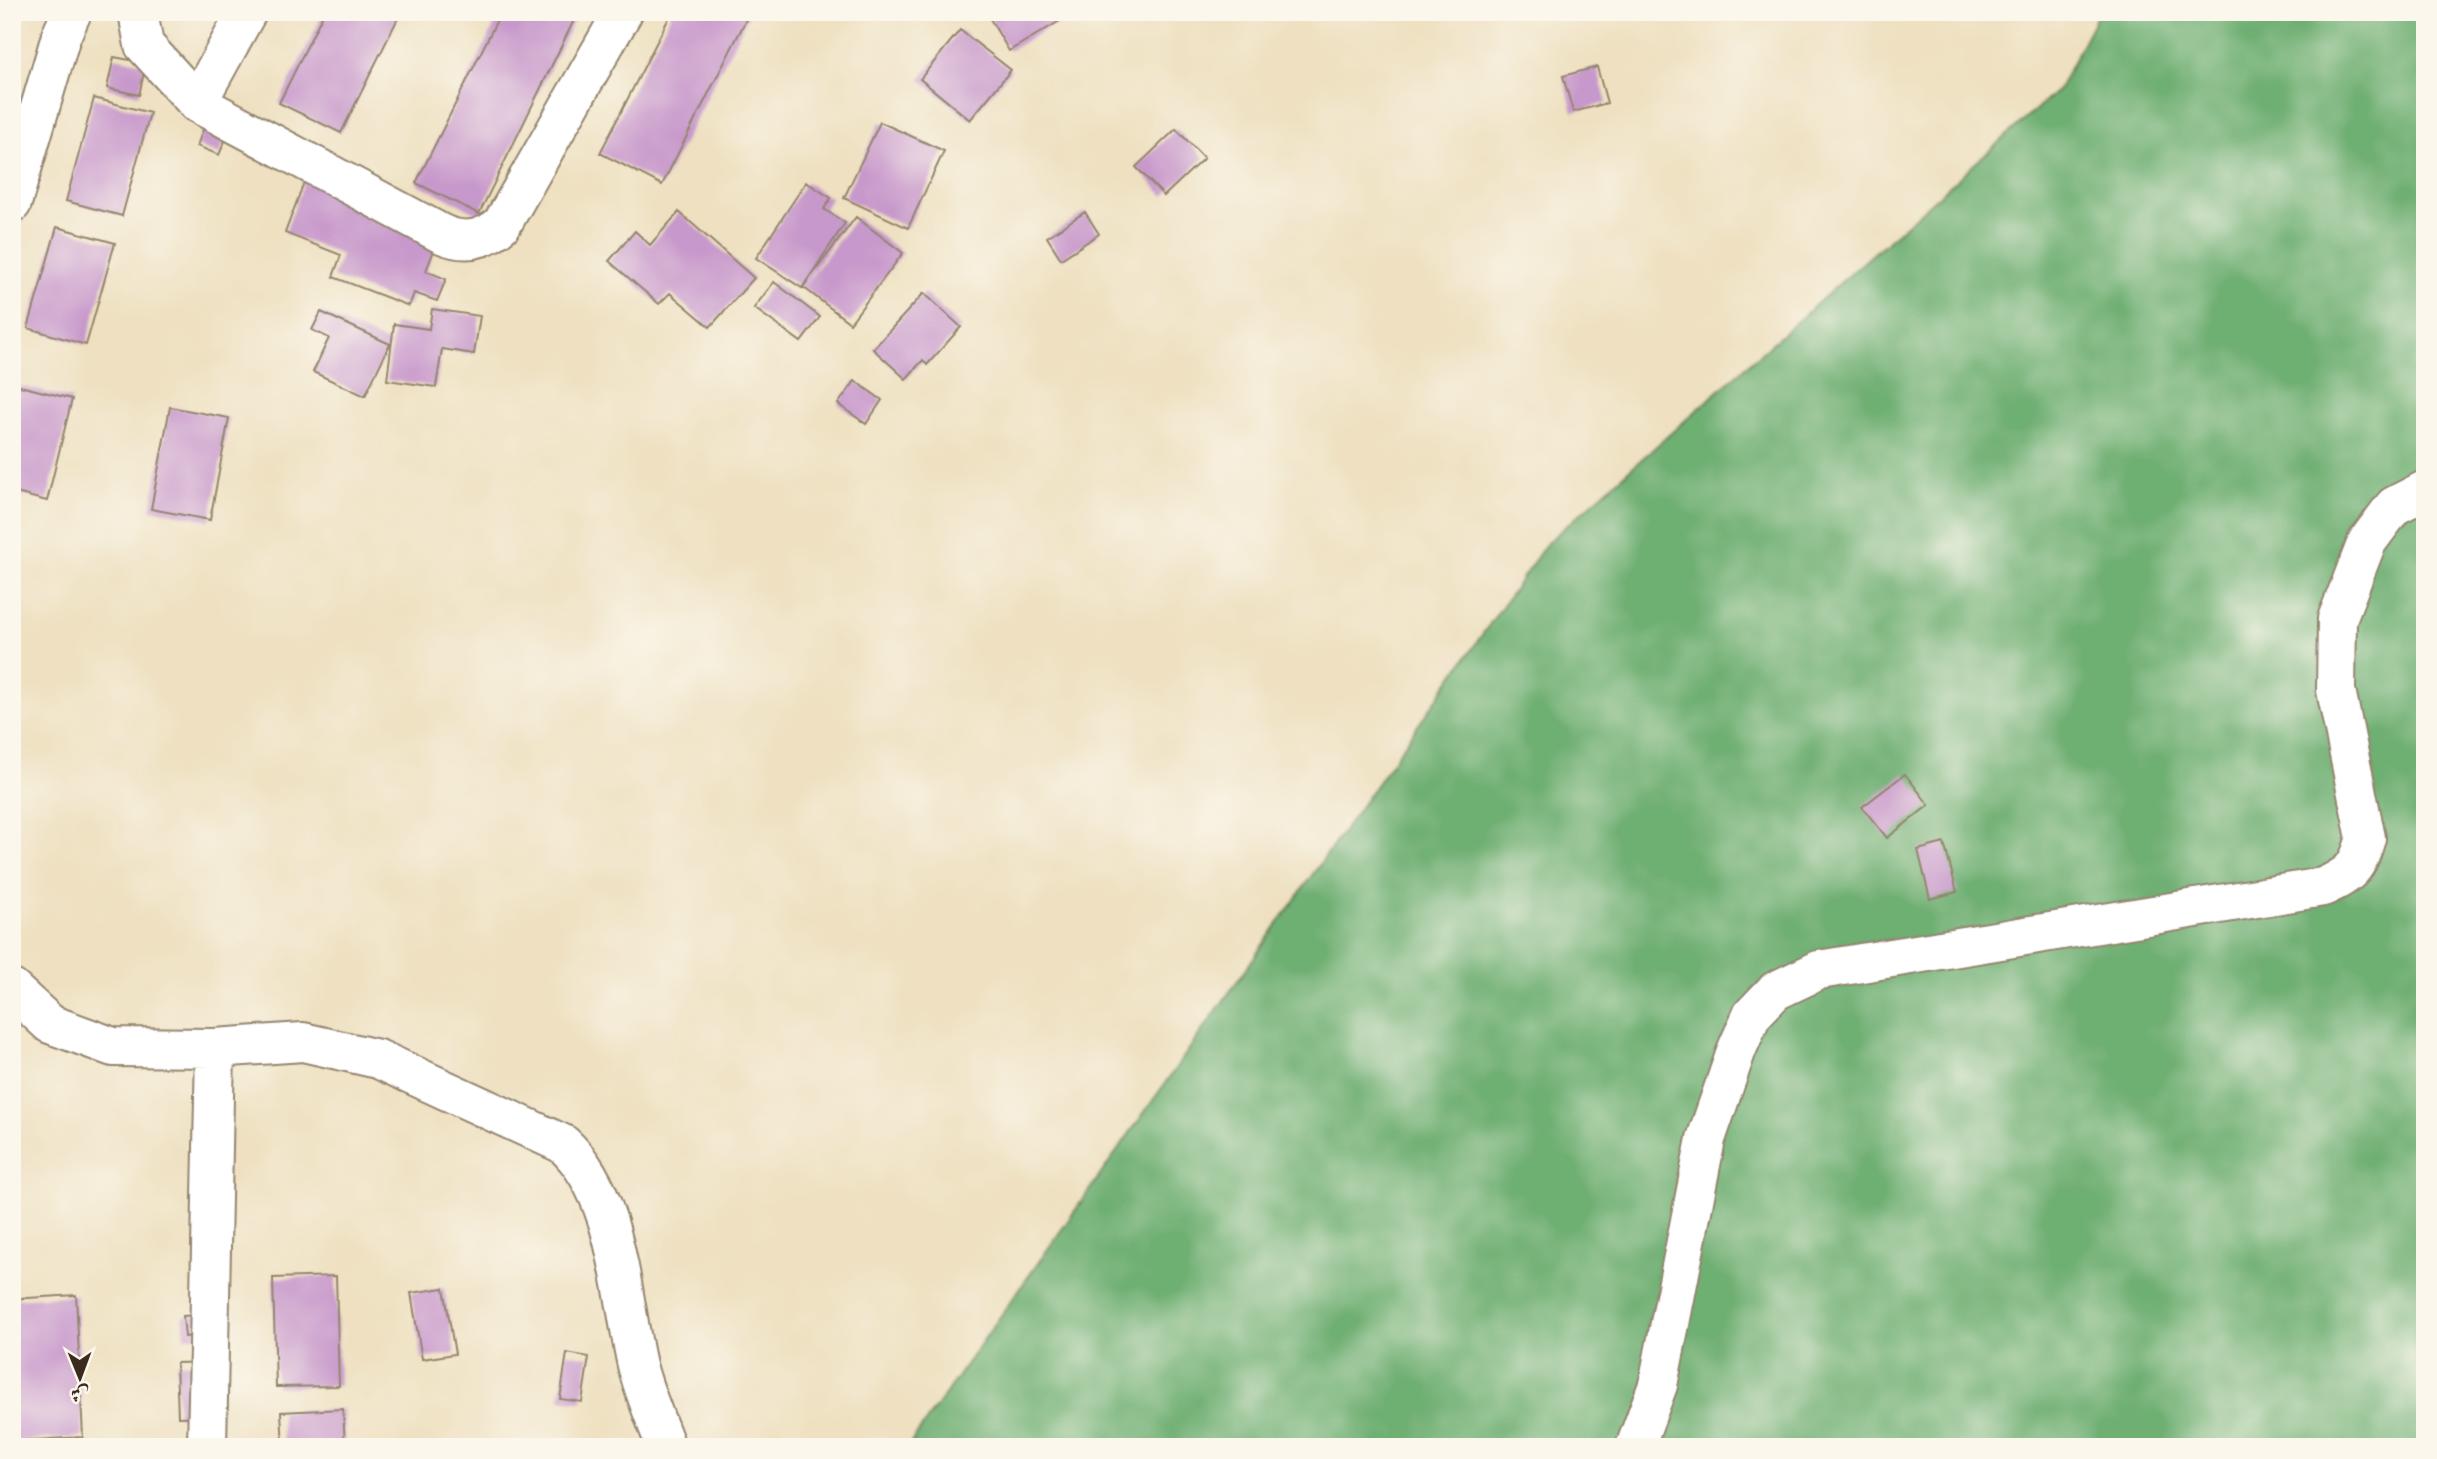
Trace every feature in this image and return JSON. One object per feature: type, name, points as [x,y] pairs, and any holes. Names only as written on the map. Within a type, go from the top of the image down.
[{"type":"street","points":[[12,204],[61,36],[72,12]]},
{"type":"street","points":[[138,12],[144,45],[197,103],[442,234],[463,240],[485,237],[502,224],[623,12]]},
{"type":"street","points":[[197,103],[247,12]]},
{"type":"street","points":[[1635,1447],[1658,1385],[1706,1139],[1752,1015],[1775,991],[1819,970],[2323,887],[2349,875],[2359,859],[2366,838],[2336,690],[2337,619],[2367,542],[2395,506],[2425,490]]},
{"type":"street","points":[[18,1004],[50,1024],[113,1047],[215,1048],[303,1042],[378,1059],[563,1144],[581,1160],[597,1190],[611,1239],[638,1368],[666,1447]]},
{"type":"street","points":[[207,1447],[215,1048]]},
{"type":"green space","points":[[2099,12],[2425,12],[2425,1447],[908,1447],[1547,543],[2059,89]]},
{"type":"building","points":[[324,12],[401,12],[341,133],[279,103]]},
{"type":"building","points":[[501,12],[578,12],[479,214],[416,183]]},
{"type":"building","points":[[672,12],[750,12],[662,185],[600,153]]},
{"type":"building","points":[[986,12],[1075,12],[1009,51]]},
{"type":"building","points":[[960,30],[1011,70],[970,120],[920,79]]},
{"type":"building","points":[[114,57],[146,63],[139,95],[107,88]]},
{"type":"building","points":[[1597,67],[1607,103],[1573,112],[1563,76]]},
{"type":"building","points":[[94,98],[150,113],[122,216],[66,201]]},
{"type":"building","points":[[880,122],[944,151],[908,228],[844,198]]},
{"type":"building","points":[[204,127],[227,136],[219,155],[197,146]]},
{"type":"building","points":[[1176,129],[1204,158],[1164,196],[1136,167]]},
{"type":"building","points":[[309,169],[442,230],[426,271],[446,279],[437,301],[414,293],[409,306],[333,277],[341,255],[285,233]]},
{"type":"building","points":[[806,182],[831,198],[824,209],[845,223],[802,288],[756,258]]},
{"type":"building","points":[[679,212],[754,278],[710,327],[670,293],[659,304],[609,261],[635,231],[650,245]]},
{"type":"building","points":[[1085,212],[1099,234],[1061,259],[1047,237]]},
{"type":"building","points":[[856,217],[903,253],[850,323],[803,287]]},
{"type":"building","points":[[57,227],[115,243],[86,345],[28,328]]},
{"type":"building","points":[[774,282],[820,317],[801,342],[754,308]]},
{"type":"building","points":[[924,293],[961,327],[927,365],[923,360],[906,379],[873,349]]},
{"type":"building","points":[[432,309],[480,316],[474,354],[442,349],[436,387],[387,380],[394,324],[429,329]]},
{"type":"building","points":[[321,312],[390,344],[365,396],[313,372],[329,338],[312,330]]},
{"type":"building","points":[[855,381],[882,400],[866,424],[838,404]]},
{"type":"building","points":[[12,384],[72,399],[47,501],[12,492]]},
{"type":"building","points":[[170,407],[229,418],[210,520],[151,509]]},
{"type":"building","points":[[1905,774],[1929,805],[1887,838],[1862,807]]},
{"type":"building","points":[[1944,843],[1957,892],[1930,899],[1918,850]]},
{"type":"building","points":[[336,1276],[339,1386],[276,1387],[273,1278]]},
{"type":"building","points":[[444,1288],[455,1354],[422,1359],[411,1293]]},
{"type":"building","points":[[76,1295],[83,1437],[15,1441],[12,1299]]},
{"type":"building","points":[[213,1314],[214,1334],[185,1337],[183,1316]]},
{"type":"building","points":[[567,1353],[589,1357],[582,1402],[560,1399]]},
{"type":"building","points":[[213,1362],[215,1416],[178,1417],[176,1363]]},
{"type":"building","points":[[343,1409],[345,1447],[283,1447],[281,1412]]}]
